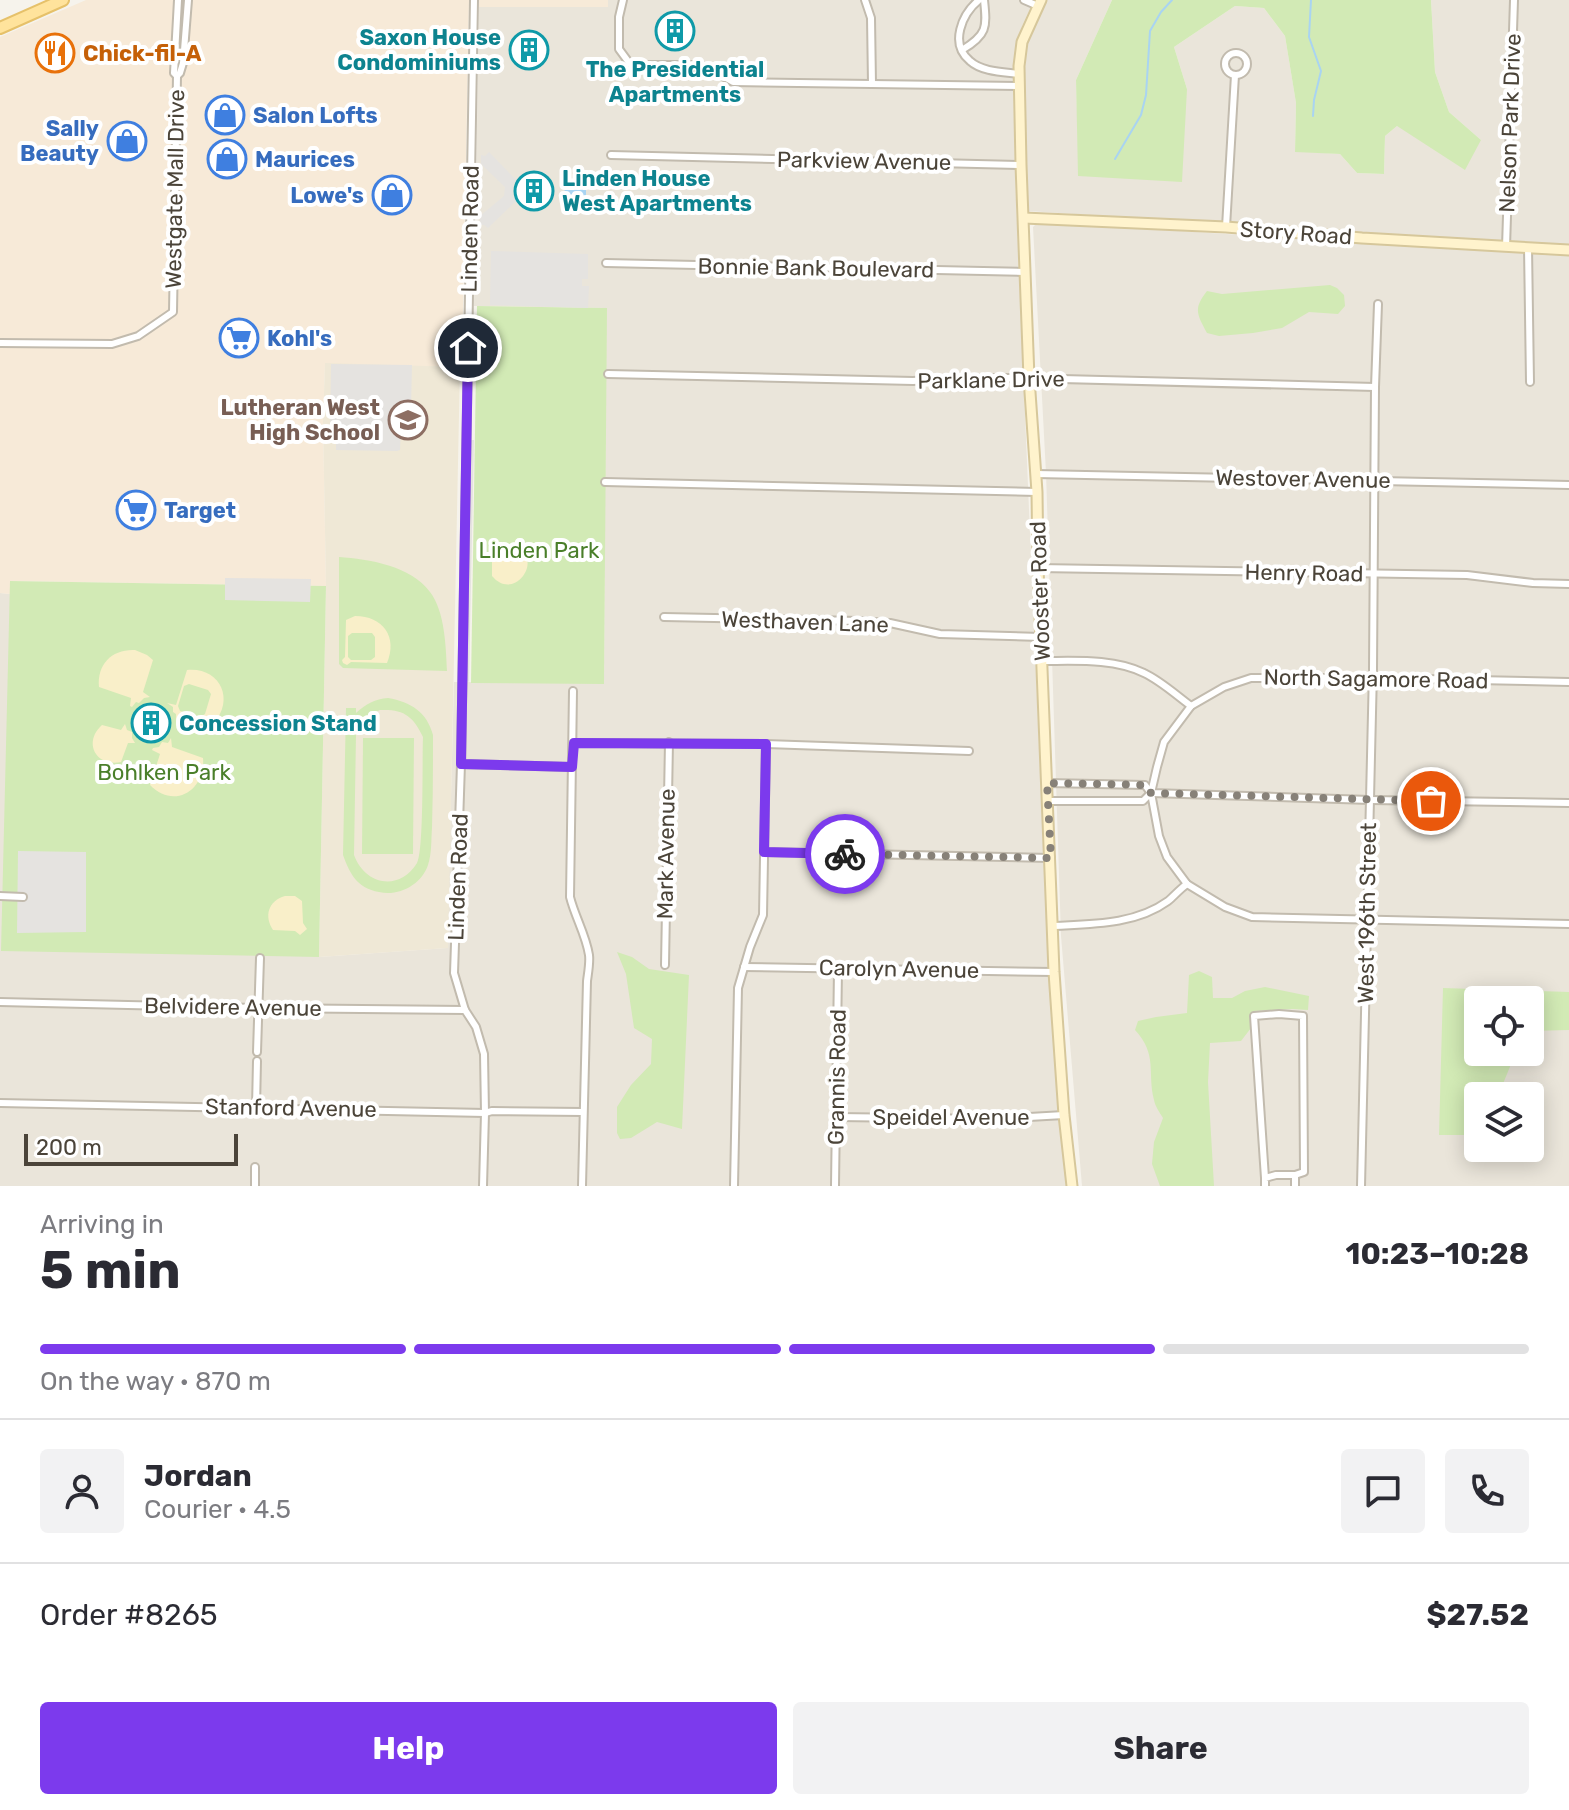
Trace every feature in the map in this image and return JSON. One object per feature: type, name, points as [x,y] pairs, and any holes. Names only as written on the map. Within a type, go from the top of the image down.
[{"type":"main road","points":[[0,28],[63,0]]},
{"type":"main road","name":"Wooster Road","points":[[1040,3],[1022,42],[1019,74],[1021,165],[1029,378],[1037,492],[1054,972],[1072,1186]]},
{"type":"main road","name":"Story Road","points":[[1024,218],[1226,227],[1569,250]]},
{"type":"street","name":"Westgate Mall Drive","points":[[0,343],[112,344],[138,336],[173,312],[177,76],[174,73],[178,0]]},
{"type":"street","name":"Westgate Mall Drive","points":[[177,76],[183,63],[188,0]]},
{"type":"street","name":"Linden Road","points":[[474,0],[461,764],[454,973],[465,1010],[476,1027],[484,1054],[483,1186]]},
{"type":"street","points":[[623,0],[619,17],[619,49],[630,64],[699,65],[733,82],[1019,86]]},
{"type":"street","points":[[865,0],[871,18],[872,84]]},
{"type":"street","points":[[962,50],[980,38],[984,31],[986,19],[982,0],[975,3],[963,20],[959,43],[962,50],[971,63],[1019,74]]},
{"type":"street","points":[[1024,0],[1040,3]]},
{"type":"street","name":"Nelson Park Drive","points":[[1506,247],[1514,0]]},
{"type":"street","points":[[1226,227],[1235,75]]},
{"type":"street","name":"Parkview Avenue","points":[[611,155],[1021,165]]},
{"type":"street","points":[[1528,247],[1530,382]]},
{"type":"street","name":"Bonnie Bank Boulevard","points":[[606,263],[1025,272]]},
{"type":"street","name":"West 196th Street","points":[[1361,1186],[1378,304]]},
{"type":"street","name":"Parklane Drive","points":[[608,374],[913,381],[1029,378],[1375,387]]},
{"type":"street","name":"Westover Avenue","points":[[1036,474],[1569,485]]},
{"type":"street","points":[[605,482],[1037,492]]},
{"type":"street","name":"Henry Road","points":[[1038,568],[1467,575],[1569,584]]},
{"type":"street","name":"Westhaven Lane","points":[[664,617],[859,621],[890,623],[940,634],[1041,637]]},
{"type":"street","points":[[1042,661],[1102,663],[1143,672],[1191,706]]},
{"type":"street","name":"North Sagamore Road","points":[[1151,793],[1164,742],[1191,706],[1224,687],[1251,678],[1569,682]]},
{"type":"street","points":[[573,691],[570,897],[589,958],[582,1186]]},
{"type":"street","points":[[574,743],[669,742],[969,751]]},
{"type":"street","name":"Mark Avenue","points":[[665,965],[669,742]]},
{"type":"street","points":[[734,1186],[738,988],[763,915],[766,744]]},
{"type":"street","points":[[461,764],[572,767]]},
{"type":"street","points":[[1047,783],[1145,785],[1151,793],[1159,836],[1167,857],[1187,884],[1225,907],[1252,917],[1569,924]]},
{"type":"street","points":[[1048,801],[1143,801],[1151,793],[1569,803]]},
{"type":"street","points":[[764,852],[1051,858]]},
{"type":"street","points":[[1052,926],[1103,924],[1135,917],[1166,902],[1187,884]]},
{"type":"street","points":[[0,896],[23,897]]},
{"type":"street","points":[[257,1052],[260,958]]},
{"type":"street","name":"Carolyn Avenue","points":[[744,967],[1054,972]]},
{"type":"street","name":"Grannis Road","points":[[835,1186],[838,969]]},
{"type":"street","name":"Belvidere Avenue","points":[[0,1002],[465,1010]]},
{"type":"street","points":[[1254,1016],[1303,1016],[1304,1172],[1276,1175],[1265,1182],[1254,1016]]},
{"type":"street","points":[[256,1107],[257,1061]]},
{"type":"street","name":"Stanford Avenue","points":[[0,1103],[485,1113],[583,1112]]},
{"type":"street","name":"Speidel Avenue","points":[[837,1117],[993,1119],[1064,1115]]},
{"type":"street","points":[[255,1167],[255,1186]]},
{"type":"street","points":[[1295,1175],[1295,1186]]},
{"type":"shaded area","points":[[86,0],[469,0],[462,361],[460,367],[325,364],[326,586],[11,581],[10,594],[0,593],[0,37]]},
{"type":"shaded area","points":[[479,0],[608,0],[608,7],[479,7]]},
{"type":"shaded area","points":[[608,0],[1034,0],[1022,26],[1013,71],[1015,176],[1048,962],[1066,1186],[0,1186],[0,593],[10,594],[319,957],[447,948],[454,682],[604,683],[606,308],[474,306],[479,7],[608,7]]},
{"type":"shaded area","points":[[1046,0],[1112,0],[1076,80],[1079,176],[1187,89],[1174,47],[1235,6],[1264,8],[1285,36],[1296,103],[1295,151],[1340,154],[1357,173],[1384,174],[1385,136],[1397,126],[1481,140],[1449,112],[1435,72],[1431,0],[1569,0],[1569,246],[1028,211],[1024,79],[1027,41]]},
{"type":"shaded area","points":[[489,152],[517,181],[513,185],[513,196],[517,200],[488,228],[480,225],[480,216],[504,196],[505,187],[481,164],[481,155]]},
{"type":"shaded area","points":[[1041,222],[1569,256],[1569,1186],[1082,1186],[1061,936],[1046,473],[1033,227]]},
{"type":"shaded area","points":[[491,251],[588,254],[588,279],[582,279],[582,286],[589,286],[588,308],[490,305]]},
{"type":"shaded area","points":[[325,363],[460,367],[448,948],[319,957],[326,586]]},
{"type":"shaded area","points":[[331,364],[412,365],[411,408],[402,408],[400,450],[336,450],[336,436],[330,435]]},
{"type":"shaded area","points":[[471,440],[474,440],[469,681],[466,685]]},
{"type":"shaded area","points":[[225,578],[311,579],[310,602],[225,600]]},
{"type":"shaded area","points":[[18,851],[86,852],[86,932],[17,933]]},
{"type":"green space","points":[[1112,0],[1431,0],[1435,72],[1449,112],[1481,140],[1465,170],[1397,126],[1385,136],[1384,174],[1357,173],[1340,154],[1295,152],[1296,103],[1285,36],[1264,8],[1235,6],[1174,47],[1187,89],[1182,182],[1078,176],[1076,80]]},
{"type":"green space","points":[[1330,285],[1344,295],[1345,306],[1338,314],[1309,312],[1282,328],[1219,336],[1207,333],[1199,316],[1198,307],[1207,291],[1222,294]]},
{"type":"green space","name":"Linden Park","points":[[477,306],[607,308],[604,684],[471,683]]},
{"type":"green space","points":[[339,557],[389,566],[422,583],[439,609],[447,671],[343,668],[339,664]]},
{"type":"green space","name":"Bohlken Park","points":[[10,581],[326,586],[319,957],[1,951]]},
{"type":"green space","points":[[383,699],[404,702],[417,709],[427,720],[433,735],[432,828],[428,865],[421,878],[409,888],[394,893],[371,890],[360,884],[343,855],[346,708],[356,708],[356,713],[371,702]],"holes":[[[380,710],[407,715],[423,737],[422,823],[417,863],[401,878],[383,881],[366,873],[354,855],[356,735],[368,717]]]},
{"type":"green space","points":[[363,738],[414,738],[413,854],[362,854]]},
{"type":"green space","points":[[617,952],[632,957],[649,969],[689,975],[682,1129],[657,1122],[631,1138],[620,1139],[617,1133],[617,1107],[631,1085],[651,1064],[652,1039],[634,1028],[626,974]]},
{"type":"green space","points":[[1199,971],[1212,977],[1213,998],[1232,998],[1245,991],[1265,987],[1309,996],[1308,1010],[1254,1011],[1251,1028],[1241,1041],[1210,1043],[1208,1082],[1214,1186],[1160,1186],[1152,1164],[1154,1142],[1163,1118],[1154,1100],[1147,1048],[1135,1030],[1138,1021],[1187,1013],[1189,975]]},
{"type":"green space","points":[[1443,988],[1464,989],[1464,1066],[1510,1066],[1504,1082],[1464,1082],[1464,1135],[1439,1135]]},
{"type":"green space","points":[[1544,991],[1569,992],[1569,1030],[1544,1031]]},
{"type":"sand","points":[[494,547],[517,549],[525,555],[528,562],[526,570],[516,582],[500,583],[492,576],[489,551]]},
{"type":"sand","points":[[355,616],[365,617],[386,630],[391,645],[387,663],[343,663],[346,620]],"holes":[[[352,633],[372,633],[375,637],[375,657],[371,660],[351,660],[348,657],[348,636]]]},
{"type":"sand","points":[[135,650],[153,660],[143,692],[150,697],[136,702],[132,707],[131,698],[99,687],[99,679],[103,665],[113,655]]},
{"type":"sand","points":[[187,670],[208,674],[221,686],[223,704],[214,723],[180,713],[176,721],[173,707],[167,703],[176,705]],"holes":[[[189,684],[208,690],[211,694],[205,714],[200,717],[180,711],[178,706],[184,686]]]},
{"type":"sand","points":[[125,724],[127,730],[132,732],[135,743],[128,743],[121,762],[104,761],[93,745],[96,732],[102,725],[121,730]]},
{"type":"sand","points":[[171,738],[172,747],[203,758],[203,769],[194,787],[178,796],[169,796],[150,785],[160,754],[152,750],[162,742],[168,743]]},
{"type":"sand","points":[[285,896],[295,896],[302,901],[303,923],[307,929],[300,935],[295,931],[273,930],[270,925],[268,914],[271,905]]},
{"type":"water","points":[[565,180],[586,181],[586,208],[564,207]]},
{"type":"waterway","points":[[1115,159],[1141,115],[1146,95],[1150,31],[1172,0]]},
{"type":"waterway","points":[[1311,0],[1309,37],[1321,71],[1313,116]]},
{"type":"way so far","points":[[845,854],[1051,858],[1047,783],[1145,785],[1151,793],[1431,801]]},
{"type":"place","name":"The Presidential Apartments","points":[[675,31]]},
{"type":"place","name":"Saxon House Condominiums","points":[[529,50]]},
{"type":"place","name":"Chick-fil-A","points":[[55,53]]},
{"type":"place","name":"Salon Lofts","points":[[225,115]]},
{"type":"place","name":"Sally Beauty","points":[[127,141]]},
{"type":"place","name":"Maurices","points":[[227,159]]},
{"type":"place","name":"Linden House West Apartments","points":[[534,191]]},
{"type":"place","name":"Lowe's","points":[[392,195]]},
{"type":"place","name":"Kohl's","points":[[239,338]]},
{"type":"place","name":"Lutheran West High School","points":[[408,420]]},
{"type":"place","name":"Target","points":[[136,510]]},
{"type":"place","name":"Concession Stand","points":[[151,723]]},
{"type":"route","points":[[468,348],[461,764],[572,767],[574,743],[766,744],[764,852],[845,854]]}]
